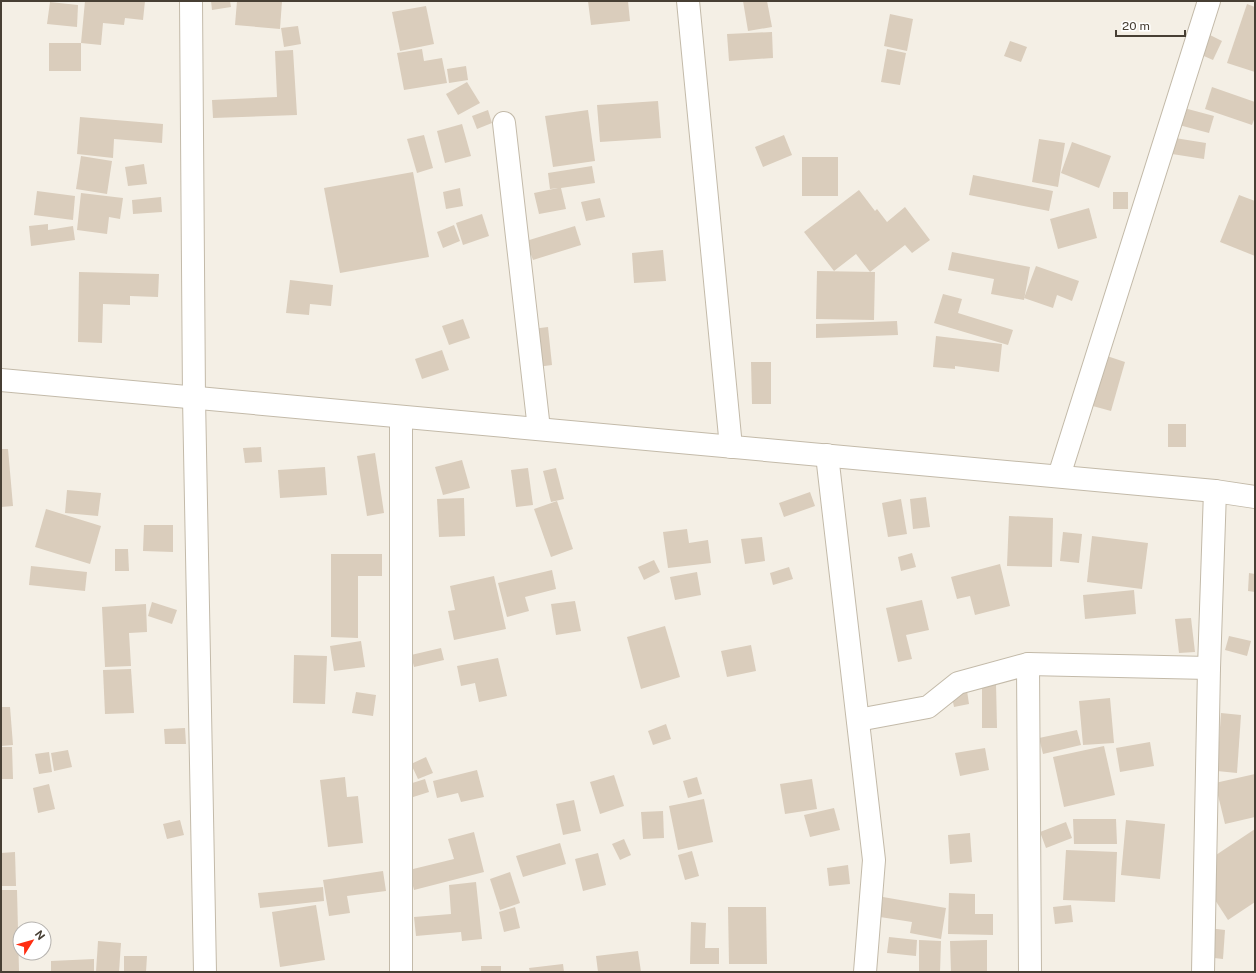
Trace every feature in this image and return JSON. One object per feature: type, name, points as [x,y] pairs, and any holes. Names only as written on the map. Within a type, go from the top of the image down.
[{"type":"street","points":[[191,1],[194,398],[205,972]]},
{"type":"street","points":[[688,1],[731,447]]},
{"type":"street","points":[[1059,476],[1209,1]]},
{"type":"street","points":[[504,123],[540,429]]},
{"type":"street","points":[[1,380],[1215,490],[1255,497]]},
{"type":"street","points":[[401,417],[401,972]]},
{"type":"street","points":[[827,455],[874,860],[865,972]]},
{"type":"street","points":[[1203,972],[1209,668],[1215,490]]},
{"type":"street","points":[[858,720],[928,707],[958,683],[1028,664],[1209,668]]},
{"type":"street","points":[[1028,664],[1030,972]]},
{"type":"building","points":[[85,1],[145,1],[143,20],[125,18],[124,25],[103,23],[101,45],[81,43]]},
{"type":"building","points":[[211,1],[230,1],[231,7],[212,10]]},
{"type":"building","points":[[237,1],[282,1],[280,29],[235,25]]},
{"type":"building","points":[[588,1],[628,1],[630,21],[591,25]]},
{"type":"building","points":[[743,1],[767,1],[772,27],[748,31]]},
{"type":"building","points":[[50,2],[78,5],[77,27],[47,24]]},
{"type":"building","points":[[1247,4],[1255,7],[1255,72],[1227,63]]},
{"type":"building","points":[[426,6],[434,44],[400,51],[392,12]]},
{"type":"building","points":[[890,14],[913,19],[907,51],[884,46]]},
{"type":"building","points":[[298,26],[301,44],[284,47],[281,28]]},
{"type":"building","points":[[772,32],[773,58],[729,61],[727,34]]},
{"type":"building","points":[[1206,33],[1222,41],[1213,60],[1197,53]]},
{"type":"building","points":[[1010,41],[1027,47],[1021,62],[1004,56]]},
{"type":"building","points":[[49,43],[81,43],[81,71],[49,71]]},
{"type":"building","points":[[422,49],[424,61],[442,58],[447,83],[404,90],[397,53]]},
{"type":"building","points":[[887,49],[906,53],[900,85],[881,82]]},
{"type":"building","points":[[293,50],[297,115],[213,118],[212,100],[277,97],[275,51]]},
{"type":"building","points":[[466,66],[468,80],[449,83],[447,69]]},
{"type":"building","points":[[467,82],[480,103],[458,115],[446,94]]},
{"type":"building","points":[[1212,87],[1255,102],[1255,117],[1252,125],[1205,109]]},
{"type":"building","points":[[658,101],[661,138],[600,142],[597,105]]},
{"type":"building","points":[[1184,108],[1214,116],[1209,133],[1179,125]]},
{"type":"building","points":[[488,110],[492,123],[477,129],[472,116]]},
{"type":"building","points":[[588,110],[595,161],[553,167],[545,116]]},
{"type":"building","points":[[80,117],[163,124],[162,143],[114,139],[113,158],[77,154]]},
{"type":"building","points":[[462,124],[471,156],[445,163],[437,131]]},
{"type":"building","points":[[424,135],[433,168],[417,173],[407,139]]},
{"type":"building","points":[[784,135],[792,155],[763,167],[755,147]]},
{"type":"building","points":[[1175,138],[1206,143],[1204,159],[1172,154]]},
{"type":"building","points":[[1039,139],[1065,143],[1058,187],[1032,182]]},
{"type":"building","points":[[1072,142],[1111,156],[1099,188],[1061,173]]},
{"type":"building","points":[[81,156],[112,161],[107,194],[76,189]]},
{"type":"building","points":[[802,157],[838,157],[838,196],[802,196]]},
{"type":"building","points":[[144,164],[147,184],[128,186],[125,167]]},
{"type":"building","points":[[592,166],[595,183],[561,188],[566,209],[539,214],[534,193],[558,188],[550,189],[548,173]]},
{"type":"building","points":[[413,172],[429,257],[340,273],[324,188]]},
{"type":"building","points":[[973,175],[1053,191],[1049,211],[969,195]]},
{"type":"building","points":[[460,188],[463,206],[446,209],[443,192]]},
{"type":"building","points":[[859,190],[875,211],[877,209],[887,222],[905,207],[930,240],[912,253],[905,245],[870,272],[856,254],[834,271],[804,232]]},
{"type":"building","points":[[37,191],[75,196],[73,220],[34,215]]},
{"type":"building","points":[[1113,192],[1128,192],[1128,209],[1113,209]]},
{"type":"building","points":[[81,193],[123,198],[120,219],[109,217],[107,234],[77,230]]},
{"type":"building","points":[[1239,195],[1255,201],[1255,256],[1220,242]]},
{"type":"building","points":[[161,197],[162,212],[133,214],[132,200]]},
{"type":"building","points":[[600,198],[605,217],[586,221],[581,202]]},
{"type":"building","points":[[1089,208],[1097,238],[1058,249],[1050,219]]},
{"type":"building","points":[[482,214],[489,236],[463,245],[456,223]]},
{"type":"building","points":[[48,224],[48,230],[73,226],[75,240],[31,246],[29,226]]},
{"type":"building","points":[[454,225],[460,241],[443,248],[437,232]]},
{"type":"building","points":[[575,226],[581,245],[533,260],[526,241]]},
{"type":"building","points":[[663,250],[666,281],[634,283],[632,253]]},
{"type":"building","points":[[952,252],[1030,267],[1024,300],[991,294],[994,279],[948,270]]},
{"type":"building","points":[[1036,266],[1079,281],[1072,301],[1057,295],[1053,308],[1024,298]]},
{"type":"building","points":[[817,271],[875,272],[874,320],[816,319]]},
{"type":"building","points":[[79,272],[159,274],[158,297],[130,296],[130,305],[103,304],[102,343],[78,342]]},
{"type":"building","points":[[290,280],[333,285],[331,306],[310,304],[309,315],[286,313]]},
{"type":"building","points":[[943,294],[962,299],[958,313],[1013,330],[1008,345],[934,323]]},
{"type":"building","points":[[463,319],[470,338],[449,345],[442,326]]},
{"type":"building","points":[[897,321],[898,335],[816,338],[816,324]]},
{"type":"building","points":[[548,327],[552,365],[537,367],[532,329]]},
{"type":"building","points":[[936,336],[1002,344],[999,372],[955,366],[955,369],[933,367]]},
{"type":"building","points":[[442,350],[449,370],[422,379],[415,359]]},
{"type":"building","points":[[1104,355],[1125,362],[1111,411],[1089,405]]},
{"type":"building","points":[[751,362],[771,362],[771,404],[752,404]]},
{"type":"building","points":[[1168,424],[1186,424],[1186,447],[1168,447]]},
{"type":"building","points":[[261,447],[262,462],[245,463],[243,448]]},
{"type":"building","points":[[1,449],[8,449],[13,506],[1,507]]},
{"type":"building","points":[[375,453],[384,513],[367,516],[357,456]]},
{"type":"building","points":[[462,460],[470,488],[443,495],[435,467]]},
{"type":"building","points":[[325,467],[327,495],[280,498],[278,470]]},
{"type":"building","points":[[528,468],[533,505],[516,507],[511,470]]},
{"type":"building","points":[[556,468],[564,499],[551,502],[543,471]]},
{"type":"building","points":[[67,490],[101,493],[98,516],[65,513]]},
{"type":"building","points":[[810,492],[815,506],[784,517],[779,503]]},
{"type":"building","points":[[926,497],[930,527],[913,529],[910,499]]},
{"type":"building","points":[[464,498],[465,536],[439,537],[437,499]]},
{"type":"building","points":[[901,499],[907,534],[888,537],[882,503]]},
{"type":"building","points":[[557,501],[573,549],[551,557],[534,509]]},
{"type":"building","points":[[46,509],[101,526],[90,564],[35,547]]},
{"type":"building","points":[[1009,516],[1053,518],[1052,567],[1007,566]]},
{"type":"building","points":[[144,525],[173,525],[173,552],[143,551]]},
{"type":"building","points":[[687,529],[689,543],[708,540],[711,563],[668,568],[663,532]]},
{"type":"building","points":[[1063,532],[1082,534],[1079,563],[1060,561]]},
{"type":"building","points":[[1092,536],[1148,543],[1142,589],[1087,582]]},
{"type":"building","points":[[762,537],[765,561],[745,564],[741,539]]},
{"type":"building","points":[[115,549],[128,549],[129,571],[115,571]]},
{"type":"building","points":[[912,553],[916,567],[901,571],[898,557]]},
{"type":"building","points":[[331,554],[382,554],[382,576],[358,576],[358,638],[331,637]]},
{"type":"building","points":[[654,560],[660,572],[644,580],[638,567]]},
{"type":"building","points":[[1000,564],[1010,606],[975,615],[970,596],[957,599],[951,577]]},
{"type":"building","points":[[31,566],[87,572],[85,591],[29,585]]},
{"type":"building","points":[[789,567],[793,579],[773,585],[770,573]]},
{"type":"building","points":[[552,570],[556,589],[525,597],[529,611],[507,617],[498,583]]},
{"type":"building","points":[[697,572],[701,595],[675,600],[670,577]]},
{"type":"building","points":[[1249,573],[1255,574],[1255,592],[1248,591]]},
{"type":"building","points":[[494,576],[506,629],[454,640],[448,611],[455,610],[450,586]]},
{"type":"building","points":[[1134,590],[1136,614],[1085,619],[1083,595]]},
{"type":"building","points":[[922,600],[929,630],[906,635],[912,659],[898,662],[886,608]]},
{"type":"building","points":[[575,601],[581,631],[556,635],[551,604]]},
{"type":"building","points":[[152,602],[177,610],[172,624],[148,616]]},
{"type":"building","points":[[146,604],[147,632],[129,633],[131,666],[105,667],[102,607]]},
{"type":"building","points":[[1191,618],[1195,652],[1179,653],[1175,619]]},
{"type":"building","points":[[665,626],[680,677],[641,689],[627,637]]},
{"type":"building","points":[[1229,636],[1251,641],[1247,656],[1225,650]]},
{"type":"building","points":[[361,641],[365,667],[334,671],[330,646]]},
{"type":"building","points":[[751,645],[756,671],[727,677],[721,651]]},
{"type":"building","points":[[441,648],[444,660],[414,667],[411,655]]},
{"type":"building","points":[[294,655],[327,656],[325,704],[293,703]]},
{"type":"building","points":[[498,658],[507,696],[479,702],[475,683],[461,686],[457,666]]},
{"type":"building","points":[[131,669],[134,713],[105,714],[103,670]]},
{"type":"building","points":[[982,683],[996,683],[997,728],[982,728]]},
{"type":"building","points":[[966,684],[969,704],[954,707],[950,687]]},
{"type":"building","points":[[356,692],[376,695],[373,716],[352,713]]},
{"type":"building","points":[[1110,698],[1114,743],[1083,745],[1079,701]]},
{"type":"building","points":[[1,707],[10,707],[13,745],[1,746]]},
{"type":"building","points":[[1221,713],[1241,715],[1237,773],[1217,771]]},
{"type":"building","points":[[666,724],[671,739],[653,745],[648,731]]},
{"type":"building","points":[[185,728],[186,744],[165,744],[164,729]]},
{"type":"building","points":[[1077,730],[1081,745],[1043,754],[1039,738]]},
{"type":"building","points":[[1150,742],[1154,766],[1120,772],[1116,748]]},
{"type":"building","points":[[1104,746],[1115,795],[1064,807],[1053,757]]},
{"type":"building","points":[[1,747],[12,747],[13,779],[1,779]]},
{"type":"building","points":[[985,748],[989,770],[960,776],[955,753]]},
{"type":"building","points":[[68,750],[72,767],[54,771],[51,753]]},
{"type":"building","points":[[49,752],[52,772],[39,774],[35,754]]},
{"type":"building","points":[[426,757],[433,773],[418,779],[411,764]]},
{"type":"building","points":[[477,770],[484,797],[461,802],[458,793],[437,798],[433,781]]},
{"type":"building","points":[[1255,774],[1255,817],[1225,824],[1215,783]]},
{"type":"building","points":[[614,775],[624,806],[600,814],[590,782]]},
{"type":"building","points":[[345,777],[347,797],[358,796],[363,843],[328,847],[320,780]]},
{"type":"building","points":[[697,777],[702,794],[688,798],[683,781]]},
{"type":"building","points":[[425,779],[429,792],[410,798],[406,785]]},
{"type":"building","points":[[812,779],[817,809],[785,814],[780,784]]},
{"type":"building","points":[[49,784],[55,809],[38,813],[33,788]]},
{"type":"building","points":[[704,799],[713,842],[678,850],[669,806]]},
{"type":"building","points":[[574,800],[581,831],[563,835],[556,804]]},
{"type":"building","points":[[834,808],[840,830],[810,837],[804,815]]},
{"type":"building","points":[[663,811],[664,838],[643,839],[641,812]]},
{"type":"building","points":[[1073,819],[1116,819],[1117,844],[1074,844]]},
{"type":"building","points":[[180,820],[184,835],[167,839],[163,824]]},
{"type":"building","points":[[1126,820],[1165,824],[1160,879],[1121,875]]},
{"type":"building","points":[[1066,822],[1072,838],[1046,848],[1040,832]]},
{"type":"building","points":[[1255,829],[1255,902],[1228,920],[1195,869]]},
{"type":"building","points":[[474,832],[484,872],[414,890],[409,870],[454,859],[448,839]]},
{"type":"building","points":[[970,833],[972,862],[950,864],[948,835]]},
{"type":"building","points":[[624,839],[631,855],[620,860],[612,844]]},
{"type":"building","points":[[560,843],[566,864],[523,877],[516,856]]},
{"type":"building","points":[[1066,850],[1117,852],[1115,902],[1063,900]]},
{"type":"building","points":[[692,851],[699,876],[685,880],[678,855]]},
{"type":"building","points":[[15,852],[16,886],[1,886],[1,853]]},
{"type":"building","points":[[598,853],[606,885],[583,891],[575,859]]},
{"type":"building","points":[[848,865],[850,884],[829,886],[827,868]]},
{"type":"building","points":[[383,871],[386,891],[347,896],[350,913],[329,916],[323,880]]},
{"type":"building","points":[[510,872],[520,903],[500,910],[490,879]]},
{"type":"building","points":[[476,882],[482,939],[462,941],[461,932],[416,936],[414,917],[451,914],[449,885]]},
{"type":"building","points":[[323,887],[324,901],[260,908],[258,893]]},
{"type":"building","points":[[1,890],[17,890],[18,921],[12,921],[12,961],[19,961],[19,971],[1,971]]},
{"type":"building","points":[[949,893],[975,894],[975,914],[993,914],[993,935],[948,934]]},
{"type":"building","points":[[883,897],[946,908],[941,939],[910,933],[912,922],[880,917]]},
{"type":"building","points":[[316,905],[325,960],[280,967],[272,912]]},
{"type":"building","points":[[1071,905],[1073,922],[1055,924],[1053,907]]},
{"type":"building","points":[[515,907],[520,928],[504,932],[499,912]]},
{"type":"building","points":[[728,907],[766,907],[767,964],[729,964]]},
{"type":"building","points":[[691,922],[706,923],[705,948],[719,948],[719,964],[690,964]]},
{"type":"building","points":[[1208,928],[1225,930],[1223,959],[1206,957]]},
{"type":"building","points":[[889,937],[917,940],[916,956],[887,953]]},
{"type":"building","points":[[919,940],[941,941],[940,972],[919,972]]},
{"type":"building","points":[[987,940],[987,971],[951,972],[950,941]]},
{"type":"building","points":[[98,941],[121,943],[119,972],[96,972]]},
{"type":"building","points":[[638,951],[641,972],[598,972],[596,956]]},
{"type":"building","points":[[124,956],[147,956],[146,972],[124,972]]},
{"type":"building","points":[[94,959],[94,972],[51,972],[52,961]]},
{"type":"building","points":[[563,964],[564,972],[530,972],[529,968]]},
{"type":"building","points":[[481,966],[501,966],[501,972],[481,972]]}]
